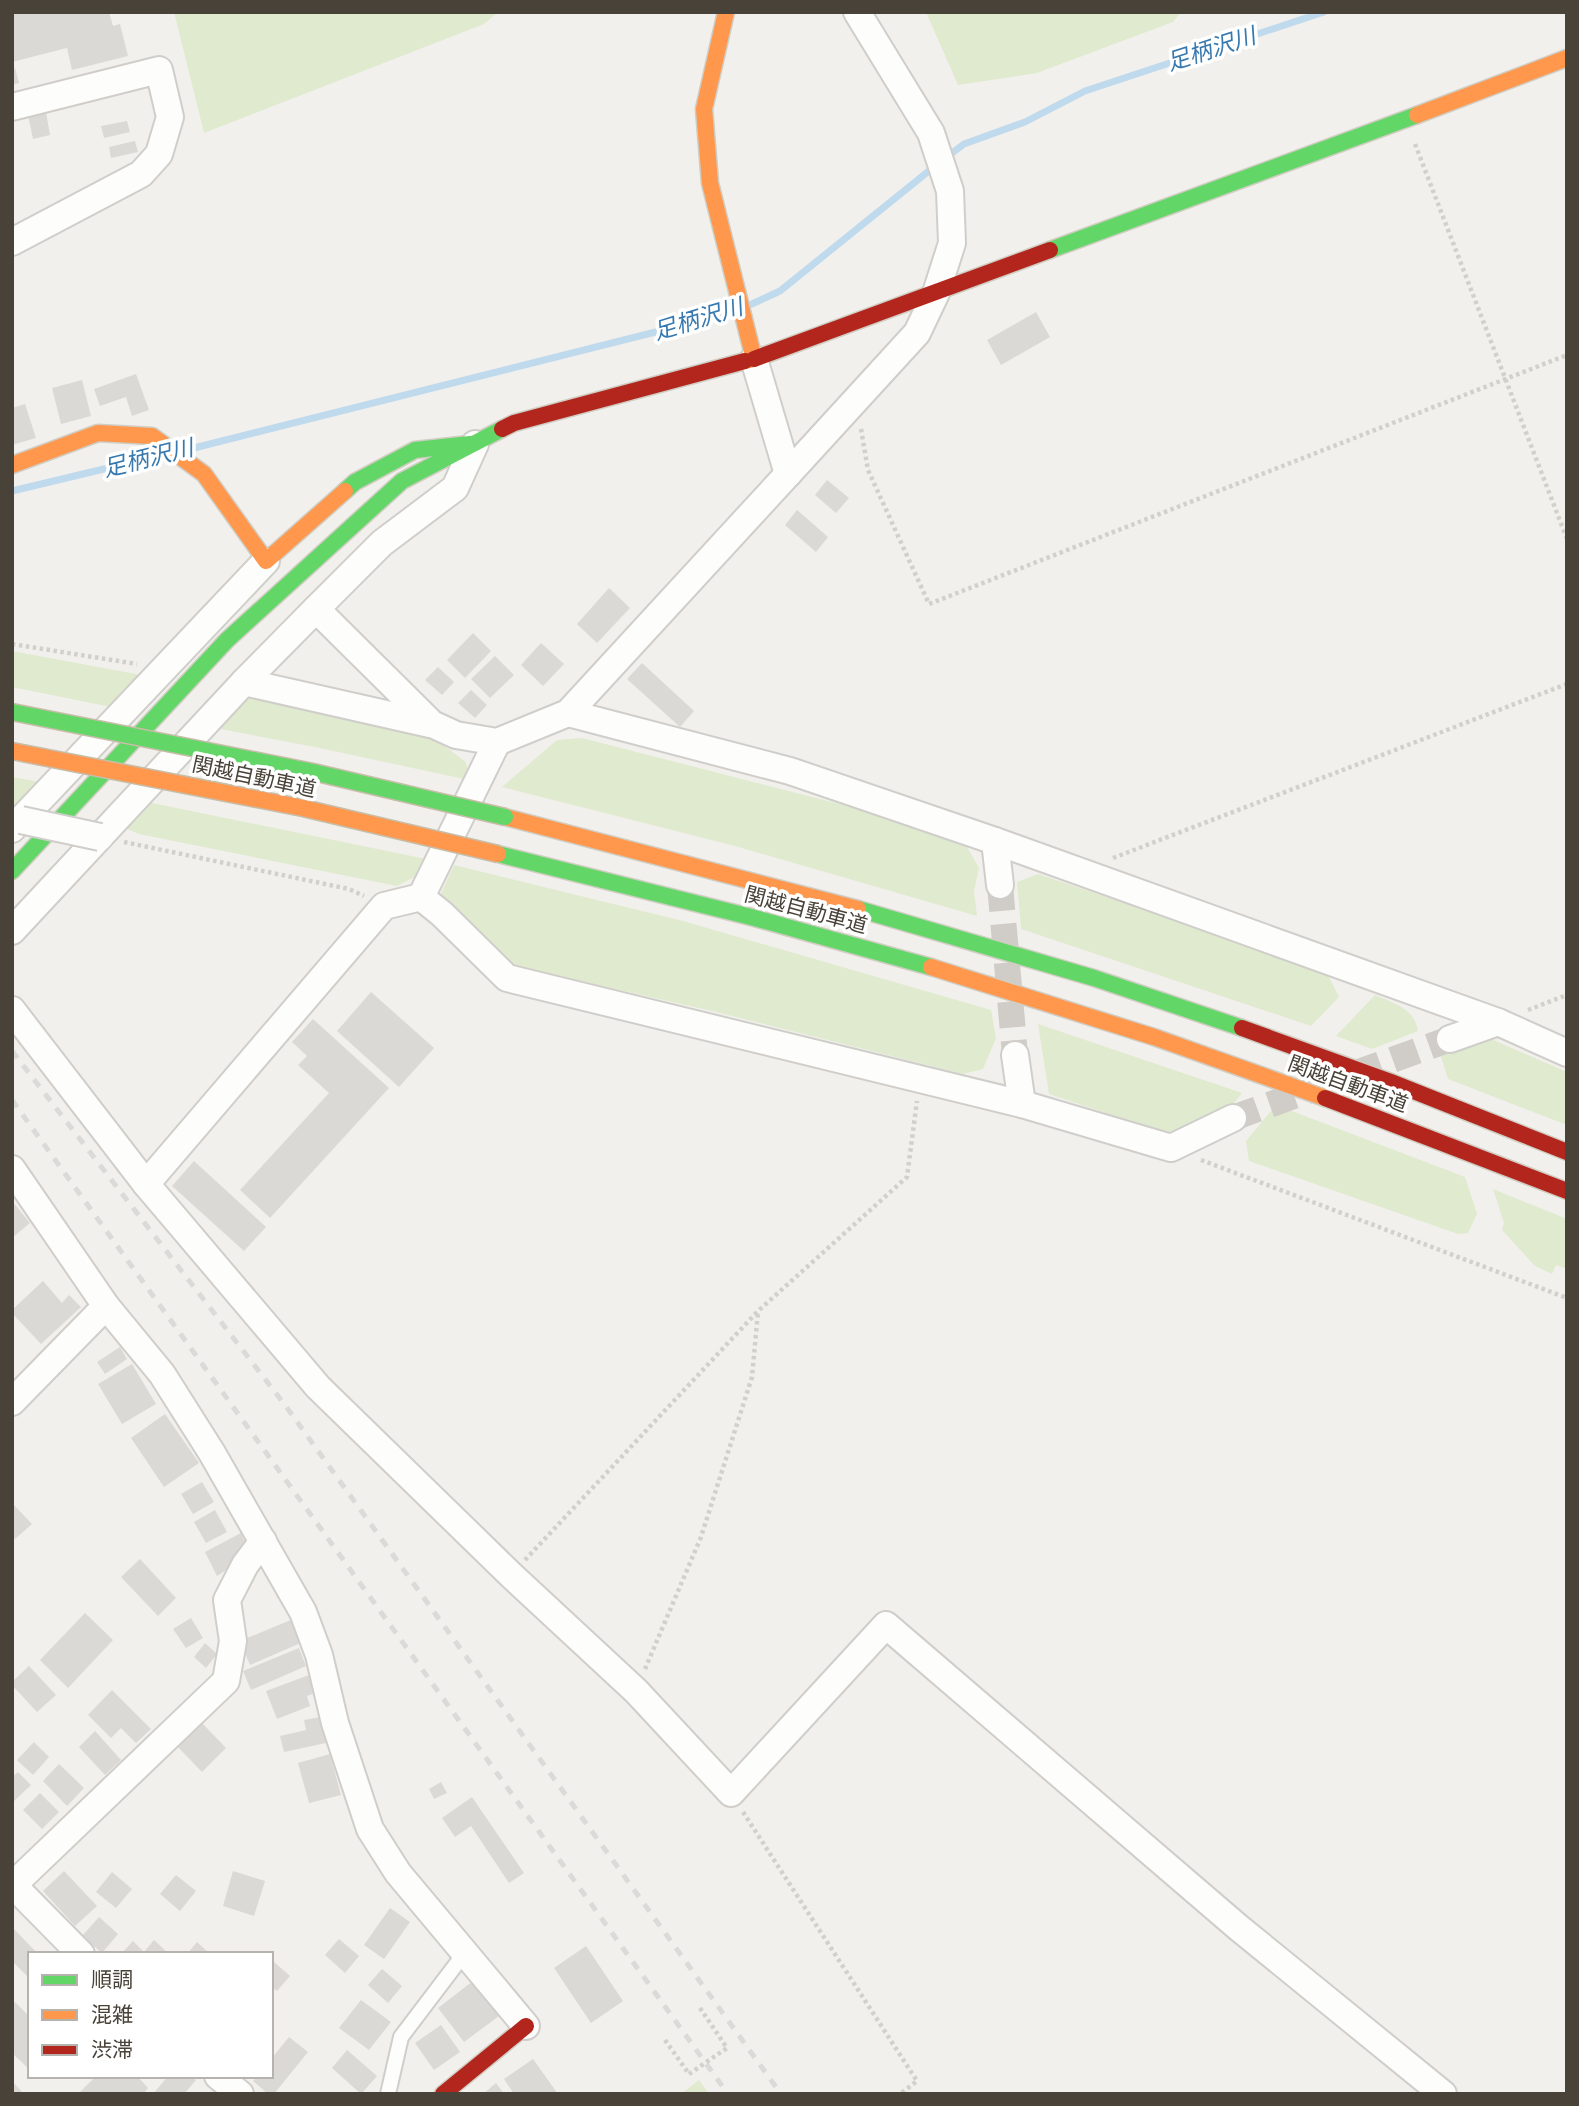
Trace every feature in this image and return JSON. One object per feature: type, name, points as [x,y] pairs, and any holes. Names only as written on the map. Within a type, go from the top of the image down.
[{"type":"main road","points":[[726,12],[704,109],[706,146],[710,183],[754,359]]},
{"type":"main road","points":[[12,872],[227,640],[402,481],[514,423],[754,359],[1567,58]]},
{"type":"main road","points":[[12,465],[97,433],[152,436],[204,474],[267,561],[355,482],[415,450],[475,444]]},
{"type":"main road","name":"関越自動車道","points":[[12,712],[300,769],[505,817],[914,924],[1096,979],[1268,1037],[1459,1108],[1567,1152]]},
{"type":"main road","name":"関越自動車道","points":[[12,751],[303,808],[498,853],[902,958],[1080,1013],[1256,1073],[1440,1139],[1567,1191]]},
{"type":"main road","points":[[443,2094],[526,2026]]},
{"type":"street","points":[[244,682],[432,724],[456,735],[497,742],[568,713],[856,401],[917,333],[936,293],[952,243],[950,191],[931,133],[857,12]]},
{"type":"street","points":[[12,107],[159,70],[170,117],[159,154],[141,174],[12,242]]},
{"type":"street","points":[[754,359],[788,474]]},
{"type":"street","points":[[12,931],[244,682],[382,543],[455,488],[475,444]]},
{"type":"street","points":[[17,824],[267,561]]},
{"type":"street","points":[[316,610],[432,724]]},
{"type":"street","points":[[568,713],[790,771],[995,841],[1498,1022],[1567,1053]]},
{"type":"street","points":[[421,897],[497,742]]},
{"type":"street","points":[[17,824],[100,837]]},
{"type":"street","points":[[995,841],[1000,885]]},
{"type":"street","points":[[146,1184],[384,906],[421,897]]},
{"type":"street","points":[[421,897],[442,914],[506,978],[1022,1104],[1171,1148],[1233,1118]]},
{"type":"street","points":[[12,1010],[146,1184],[318,1388],[511,1575],[636,1691],[731,1793],[886,1625],[1239,1928],[1443,2094]]},
{"type":"street","points":[[1450,1039],[1498,1022]]},
{"type":"street","points":[[1015,1055],[1022,1104]]},
{"type":"street","points":[[12,1169],[106,1306],[162,1374],[212,1453],[303,1612],[319,1655],[335,1723],[370,1829],[398,1873],[526,2026]]},
{"type":"street","points":[[12,1402],[106,1306]]},
{"type":"street","points":[[79,1952],[13,1886],[226,1681],[233,1641],[227,1600],[245,1565],[263,1541]]},
{"type":"street","points":[[220,2078],[240,2094]]},
{"type":"lane","points":[[388,2094],[401,2037],[464,1954]]},
{"type":"path","points":[[1406,119],[1567,539]]},
{"type":"path","points":[[856,401],[868,470],[929,604],[1567,355]]},
{"type":"path","points":[[12,643],[166,669]]},
{"type":"path","points":[[1079,872],[1567,684]]},
{"type":"path","points":[[100,837],[349,889],[384,906]]},
{"type":"path","points":[[511,1575],[758,1311],[907,1177],[920,1079]]},
{"type":"path","points":[[1171,1148],[1567,1298]]},
{"type":"path","points":[[636,1691],[701,1537],[752,1377],[758,1311]]},
{"type":"path","points":[[731,1793],[917,2081],[901,2094]]},
{"type":"path","points":[[665,2040],[689,2074],[727,2048],[700,2008]]},
{"type":"green space","points":[[174,12],[498,12],[484,24],[204,133]]},
{"type":"green space","points":[[926,12],[1181,12],[1173,22],[1037,73],[958,85]]},
{"type":"green space","points":[[12,651],[136,674],[144,679],[116,708],[12,687]]},
{"type":"green space","points":[[237,695],[428,734],[466,762],[469,778],[210,727]]},
{"type":"green space","points":[[582,738],[859,809],[967,847],[979,868],[974,891],[977,916],[735,846],[502,787],[557,740]]},
{"type":"green space","points":[[12,777],[46,783],[23,808],[12,806]]},
{"type":"green space","points":[[142,801],[431,860],[422,873],[397,886],[139,834],[120,826]]},
{"type":"green space","points":[[454,865],[683,921],[991,1010],[996,1038],[983,1069],[963,1074],[712,1011],[510,965],[471,932],[453,904],[439,898]]},
{"type":"green space","points":[[1038,874],[1326,971],[1339,997],[1311,1026],[1021,929],[1017,882]]},
{"type":"green space","points":[[1375,995],[1408,1012],[1418,1031],[1372,1049],[1336,1036]]},
{"type":"green space","points":[[1038,1024],[1242,1093],[1227,1112],[1166,1133],[1049,1094]]},
{"type":"green space","points":[[1491,1039],[1567,1072],[1567,1125],[1448,1079],[1440,1054]]},
{"type":"green space","points":[[1276,1105],[1465,1177],[1477,1214],[1468,1233],[1458,1234],[1249,1161],[1246,1141]]},
{"type":"green space","points":[[1493,1189],[1567,1219],[1567,1269],[1556,1265],[1552,1274],[1535,1266],[1502,1230],[1504,1223]]},
{"type":"green space","points":[[699,2080],[709,2094],[681,2094]]},
{"type":"building","points":[[12,12],[109,12],[113,26],[120,24],[128,56],[72,70],[67,48],[12,62]]},
{"type":"building","points":[[15,68],[19,83],[12,85],[12,69]]},
{"type":"building","points":[[46,112],[50,135],[33,139],[28,115]]},
{"type":"building","points":[[127,121],[130,132],[104,138],[101,126]]},
{"type":"building","points":[[135,141],[138,152],[111,158],[109,147]]},
{"type":"building","points":[[1036,312],[1050,337],[1001,365],[987,340]]},
{"type":"building","points":[[136,374],[149,410],[132,416],[126,397],[100,406],[94,389]]},
{"type":"building","points":[[82,380],[91,416],[61,424],[52,388]]},
{"type":"building","points":[[25,404],[36,438],[12,445],[12,408]]},
{"type":"building","points":[[827,480],[849,498],[836,513],[815,495]]},
{"type":"building","points":[[797,510],[828,537],[816,552],[785,525]]},
{"type":"building","points":[[609,588],[630,608],[597,643],[577,624]]},
{"type":"building","points":[[473,633],[491,651],[465,678],[447,660]]},
{"type":"building","points":[[541,643],[564,664],[543,686],[521,665]]},
{"type":"building","points":[[495,656],[514,675],[490,698],[471,679]]},
{"type":"building","points":[[642,663],[694,711],[680,727],[627,679]]},
{"type":"building","points":[[438,667],[454,682],[442,695],[425,680]]},
{"type":"building","points":[[471,690],[487,705],[475,718],[458,703]]},
{"type":"building","points":[[371,992],[434,1048],[399,1087],[337,1031]]},
{"type":"building","points":[[313,1019],[389,1088],[270,1218],[240,1190],[329,1093],[298,1065],[307,1056],[292,1042]]},
{"type":"building","points":[[194,1161],[266,1227],[244,1251],[172,1186]]},
{"type":"building","points":[[12,1201],[30,1223],[12,1238]]},
{"type":"building","points":[[43,1281],[62,1303],[69,1295],[81,1307],[41,1344],[12,1310]]},
{"type":"building","points":[[120,1347],[127,1359],[105,1374],[97,1362]]},
{"type":"building","points":[[132,1364],[156,1404],[122,1424],[98,1384]]},
{"type":"building","points":[[165,1414],[199,1463],[164,1487],[131,1438]]},
{"type":"building","points":[[202,1482],[214,1502],[193,1514],[181,1494]]},
{"type":"building","points":[[12,1503],[32,1524],[15,1539],[12,1535]]},
{"type":"building","points":[[215,1510],[227,1532],[206,1543],[194,1522]]},
{"type":"building","points":[[241,1533],[247,1548],[237,1563],[217,1576],[205,1552]]},
{"type":"building","points":[[140,1559],[176,1598],[158,1616],[121,1577]]},
{"type":"building","points":[[85,1613],[113,1640],[68,1688],[40,1660]]},
{"type":"building","points":[[191,1618],[203,1638],[186,1648],[173,1629]]},
{"type":"building","points":[[293,1619],[303,1642],[250,1665],[240,1641]]},
{"type":"building","points":[[205,1643],[217,1654],[206,1668],[194,1657]]},
{"type":"building","points":[[299,1648],[306,1666],[251,1690],[243,1671]]},
{"type":"building","points":[[29,1666],[56,1695],[37,1712],[12,1685]]},
{"type":"building","points":[[309,1675],[316,1693],[307,1696],[310,1706],[277,1719],[266,1691]]},
{"type":"building","points":[[112,1690],[151,1729],[136,1743],[121,1728],[111,1738],[88,1715]]},
{"type":"building","points":[[320,1717],[326,1743],[284,1752],[280,1736],[306,1730],[304,1720]]},
{"type":"building","points":[[201,1722],[226,1748],[202,1772],[177,1746]]},
{"type":"building","points":[[95,1731],[121,1760],[105,1775],[79,1747]]},
{"type":"building","points":[[34,1742],[49,1757],[33,1775],[17,1760]]},
{"type":"building","points":[[330,1754],[341,1795],[309,1803],[298,1763]]},
{"type":"building","points":[[59,1764],[84,1788],[67,1806],[43,1781]]},
{"type":"building","points":[[18,1772],[31,1785],[12,1803],[12,1777]]},
{"type":"building","points":[[441,1782],[447,1793],[434,1799],[429,1789]]},
{"type":"building","points":[[40,1793],[59,1812],[42,1829],[23,1810]]},
{"type":"building","points":[[472,1797],[524,1873],[509,1883],[471,1826],[455,1837],[442,1818]]},
{"type":"building","points":[[64,1871],[97,1906],[75,1926],[43,1891]]},
{"type":"building","points":[[233,1871],[265,1881],[254,1916],[223,1906]]},
{"type":"building","points":[[112,1872],[132,1889],[116,1908],[96,1892]]},
{"type":"building","points":[[176,1875],[196,1891],[180,1911],[160,1894]]},
{"type":"building","points":[[390,1908],[410,1922],[384,1959],[364,1945]]},
{"type":"building","points":[[99,1917],[118,1934],[103,1952],[82,1936]]},
{"type":"building","points":[[12,1927],[36,1952],[28,1952],[27,1976],[12,1961]]},
{"type":"building","points":[[339,1939],[359,1956],[345,1973],[325,1955]]},
{"type":"building","points":[[154,1940],[167,1952],[144,1952]]},
{"type":"building","points":[[133,1941],[144,1952],[123,1952]]},
{"type":"building","points":[[197,1942],[208,1952],[189,1952]]},
{"type":"building","points":[[586,1946],[623,2001],[591,2023],[554,1968]]},
{"type":"building","points":[[273,1963],[290,1976],[277,1991],[273,1988]]},
{"type":"building","points":[[382,1969],[402,1986],[388,2003],[368,1985]]},
{"type":"building","points":[[473,1981],[499,2016],[464,2042],[438,2008]]},
{"type":"building","points":[[361,2000],[391,2022],[369,2050],[339,2028]]},
{"type":"building","points":[[15,2002],[28,2015],[28,2068],[12,2053],[12,2004]]},
{"type":"building","points":[[441,2025],[460,2052],[434,2070],[415,2043]]},
{"type":"building","points":[[289,2037],[308,2052],[274,2094],[268,2094],[253,2081],[255,2078],[273,2078],[273,2057]]},
{"type":"building","points":[[347,2050],[377,2076],[361,2094],[332,2068]]},
{"type":"building","points":[[533,2059],[558,2094],[514,2094],[504,2079]]},
{"type":"building","points":[[94,2078],[139,2078],[148,2088],[143,2094],[78,2094]]},
{"type":"building","points":[[166,2078],[196,2080],[184,2094],[153,2094]]},
{"type":"building","points":[[12,2081],[24,2094],[12,2094]]},
{"type":"building","points":[[496,2083],[504,2094],[483,2094]]},
{"type":"waterway","name":"足柄沢川","points":[[944,159],[964,144],[1025,122],[1085,91],[1324,12]]},
{"type":"waterway","name":"足柄沢川","points":[[752,304],[780,291],[935,166]]},
{"type":"waterway","name":"足柄沢川","points":[[190,449],[731,313]]},
{"type":"waterway","name":"足柄沢川","points":[[12,491],[158,456]]},
{"type":"tunnel","points":[[1000,885],[1015,1055]]},
{"type":"tunnel","points":[[1356,1073],[1450,1039]]},
{"type":"tunnel","points":[[1233,1118],[1313,1089]]},
{"type":"railway","points":[[12,1051],[285,1405],[781,2094]]},
{"type":"railway","points":[[12,1100],[728,2094]]},
{"type":"traffic: fast","points":[[1050,250],[1417,115]]},
{"type":"traffic: fast","points":[[12,871],[227,640],[402,481],[502,429]]},
{"type":"traffic: fast","points":[[345,491],[355,482],[415,450],[470,444]]},
{"type":"traffic: fast","points":[[12,712],[313,772],[505,817]]},
{"type":"traffic: fast","points":[[498,854],[751,917],[931,967]]},
{"type":"traffic: fast","points":[[858,909],[1094,978],[1242,1028]]},
{"type":"traffic: slow","points":[[726,12],[704,109],[710,183],[754,359],[745,361]]},
{"type":"traffic: slow","points":[[1417,115],[1567,58]]},
{"type":"traffic: slow","points":[[12,465],[98,433],[152,436],[204,474],[266,561],[345,491]]},
{"type":"traffic: slow","points":[[12,751],[303,808],[498,854]]},
{"type":"traffic: slow","points":[[505,817],[858,909]]},
{"type":"traffic: slow","points":[[931,967],[1154,1037],[1325,1098]]},
{"type":"traffic: jam","points":[[754,359],[1050,250]]},
{"type":"traffic: jam","points":[[502,429],[514,423],[745,361]]},
{"type":"traffic: jam","points":[[1242,1028],[1391,1082],[1567,1152]]},
{"type":"traffic: jam","points":[[1325,1098],[1567,1191]]},
{"type":"traffic: jam","points":[[443,2094],[526,2026]]}]
